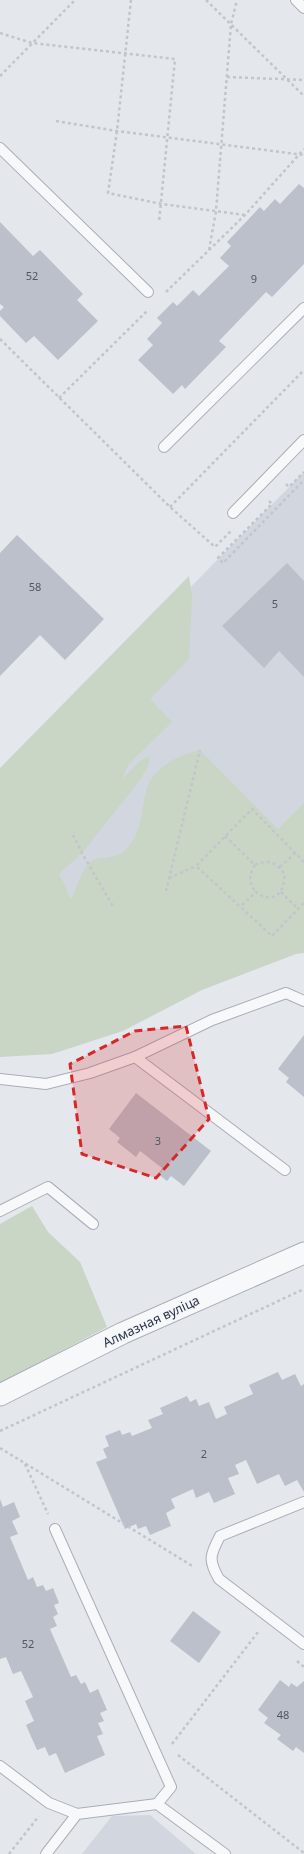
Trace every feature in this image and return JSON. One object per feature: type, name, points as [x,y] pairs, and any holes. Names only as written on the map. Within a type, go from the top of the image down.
[{"type":"street","name":"Алмазная вуліца","points":[[0,1395],[123,1333],[304,1253]]},
{"type":"lane","points":[[296,0],[304,8]]},
{"type":"lane","points":[[0,148],[148,292]]},
{"type":"lane","points":[[164,447],[304,308]]},
{"type":"lane","points":[[233,513],[304,440]]},
{"type":"lane","points":[[0,1079],[46,1084],[90,1073],[135,1057],[212,1020],[286,993],[304,1001]]},
{"type":"lane","points":[[135,1057],[285,1170]]},
{"type":"lane","points":[[0,1212],[48,1187],[93,1224]]},
{"type":"lane","points":[[304,1502],[220,1536],[211,1553],[212,1566],[219,1579],[304,1644]]},
{"type":"lane","points":[[0,1766],[49,1803],[77,1814],[157,1804],[171,1787],[55,1529]]},
{"type":"lane","points":[[157,1804],[225,1854]]},
{"type":"lane","points":[[46,1854],[77,1814]]},
{"type":"path","points":[[0,76],[75,0]]},
{"type":"path","points":[[131,0],[117,131],[108,193],[162,204],[245,215]]},
{"type":"path","points":[[206,0],[304,96]]},
{"type":"path","points":[[209,251],[216,211],[231,24],[237,0]]},
{"type":"path","points":[[0,33],[32,43],[175,58],[162,204],[159,222]]},
{"type":"path","points":[[227,77],[304,80]]},
{"type":"path","points":[[56,121],[117,131],[304,155]]},
{"type":"path","points":[[164,294],[245,215],[304,149]]},
{"type":"path","points":[[59,398],[148,310]]},
{"type":"path","points":[[0,339],[170,507],[304,370]]},
{"type":"path","points":[[282,480],[289,487],[304,472]]},
{"type":"path","points":[[272,504],[218,558],[223,563],[304,480]]},
{"type":"path","points":[[166,891],[200,750]]},
{"type":"path","points":[[169,878],[196,866],[252,809],[304,862]]},
{"type":"path","points":[[275,832],[278,829]]},
{"type":"path","points":[[73,835],[114,908]]},
{"type":"path","points":[[225,836],[255,865]]},
{"type":"path","points":[[280,867],[295,853]]},
{"type":"path","points":[[262,861],[269,862],[280,867],[284,873],[285,879],[285,885],[281,892],[276,896],[269,898],[261,896],[256,892],[250,882],[250,873],[255,865],[262,861]]},
{"type":"path","points":[[196,866],[272,936],[304,903]]},
{"type":"path","points":[[240,907],[256,892]]},
{"type":"path","points":[[281,892],[298,909]]},
{"type":"path","points":[[0,1431],[304,1289]]},
{"type":"path","points":[[0,1448],[192,1566],[219,1579]]},
{"type":"path","points":[[25,1463],[55,1529]]},
{"type":"path","points":[[168,1748],[258,1632],[264,1636]]},
{"type":"path","points":[[293,1658],[304,1667]]},
{"type":"path","points":[[175,1753],[304,1853]]},
{"type":"path","points":[[9,1854],[49,1803]]},
{"type":"highlighted area","points":[[186,1026],[209,1119],[156,1178],[82,1154],[70,1064],[135,1031]]},
{"type":"shaded area","points":[[304,472],[304,930],[0,1032],[0,780]]},
{"type":"shaded area","points":[[150,1815],[196,1854],[82,1854],[112,1816]]},
{"type":"green space","points":[[189,576],[192,595],[189,659],[150,699],[172,722],[128,765],[122,779],[140,761],[147,757],[150,759],[148,767],[137,784],[82,853],[59,874],[71,899],[86,866],[89,863],[93,860],[119,854],[129,846],[134,839],[141,819],[146,791],[154,775],[167,763],[184,755],[200,750],[278,829],[304,803],[304,953],[296,954],[202,990],[123,1031],[52,1054],[0,1057],[0,768]]},
{"type":"green space","points":[[32,1206],[48,1232],[80,1262],[107,1327],[0,1383],[0,1224]]},
{"type":"building","points":[[299,184],[304,188],[304,264],[272,297],[266,292],[219,341],[226,347],[185,389],[182,385],[173,394],[138,360],[153,345],[147,339],[162,323],[157,318],[173,302],[177,306],[193,290],[199,296],[229,266],[220,258],[231,246],[227,242],[260,207],[264,211],[275,199],[280,204]]},
{"type":"building","points":[[0,222],[33,256],[40,250],[83,294],[77,300],[98,321],[58,360],[34,336],[26,343],[0,316],[0,311],[4,307],[0,304]]},
{"type":"building","points":[[17,535],[104,619],[65,660],[40,635],[0,676],[0,553]]},
{"type":"building","points":[[287,563],[304,581],[304,677],[279,651],[264,668],[222,626]]},
{"type":"building","points":[[304,1035],[304,1097],[286,1082],[289,1078],[278,1069]]},
{"type":"building","points":[[136,1093],[211,1151],[184,1186],[171,1176],[167,1181],[158,1174],[162,1168],[140,1151],[136,1157],[117,1142],[120,1138],[109,1129]]},
{"type":"building","points":[[278,1372],[282,1380],[295,1374],[301,1386],[304,1384],[304,1492],[297,1480],[285,1486],[279,1474],[257,1484],[246,1460],[235,1465],[239,1474],[228,1478],[235,1494],[214,1503],[209,1492],[196,1498],[193,1489],[171,1499],[175,1508],[166,1513],[171,1526],[150,1535],[146,1526],[138,1529],[136,1524],[125,1529],[96,1462],[107,1458],[103,1449],[109,1446],[105,1436],[120,1430],[122,1435],[130,1432],[132,1436],[152,1428],[148,1420],[163,1414],[160,1408],[187,1396],[190,1402],[196,1399],[199,1406],[209,1402],[216,1419],[227,1414],[224,1407],[253,1394],[249,1385]]},
{"type":"building","points":[[0,1499],[3,1507],[14,1502],[20,1517],[12,1521],[18,1534],[10,1537],[28,1580],[33,1577],[37,1587],[43,1585],[46,1591],[53,1588],[59,1603],[54,1605],[58,1614],[53,1617],[57,1626],[50,1629],[71,1677],[76,1675],[81,1684],[85,1682],[90,1693],[98,1689],[107,1710],[100,1713],[104,1721],[98,1723],[103,1734],[97,1736],[105,1755],[65,1773],[56,1753],[49,1756],[45,1747],[37,1750],[26,1725],[34,1721],[25,1701],[33,1697],[21,1671],[13,1674],[6,1657],[0,1659]]},
{"type":"building","points":[[193,1611],[221,1632],[199,1663],[170,1641]]},
{"type":"building","points":[[280,1680],[289,1687],[291,1683],[297,1687],[304,1681],[304,1753],[296,1747],[293,1751],[277,1739],[281,1735],[264,1723],[268,1718],[258,1710]]}]
